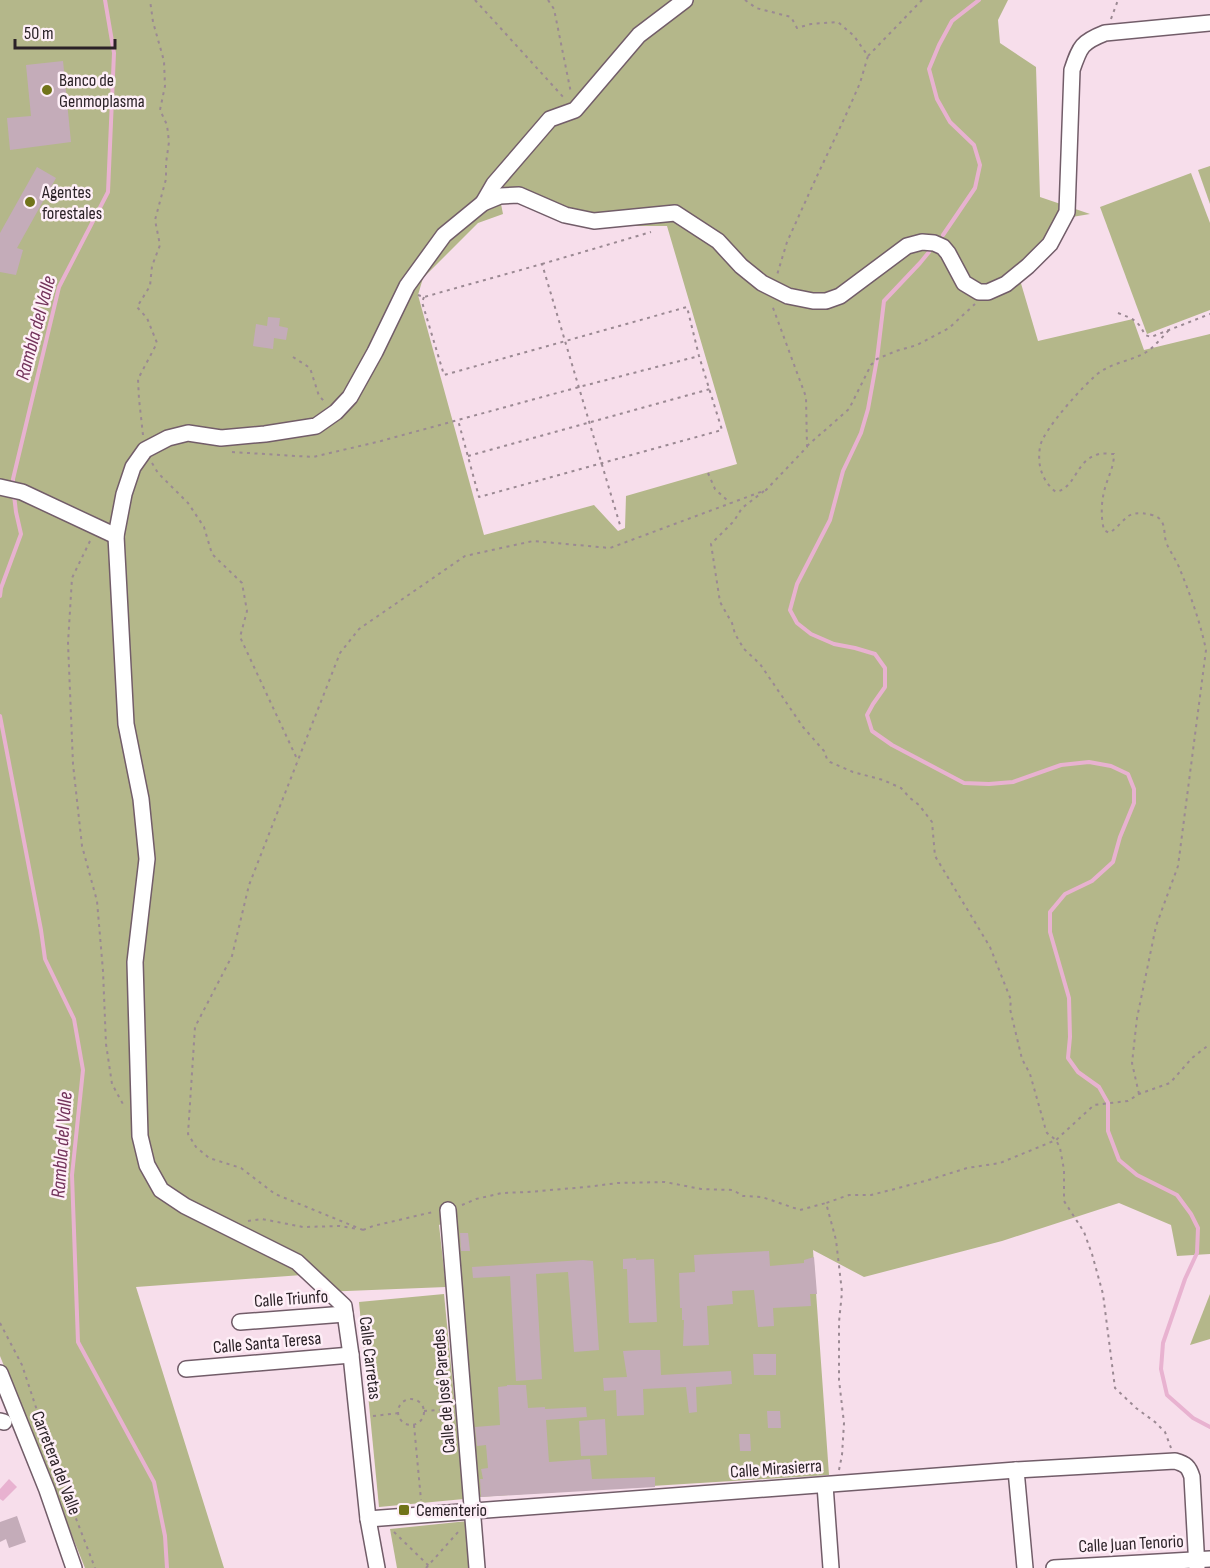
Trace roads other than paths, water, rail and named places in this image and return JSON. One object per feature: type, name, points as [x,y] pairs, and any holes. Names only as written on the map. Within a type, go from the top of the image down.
[{"type":"street","points":[[483,203],[494,184],[549,119],[574,110],[639,35],[685,0]]},
{"type":"street","points":[[483,203],[500,196],[519,195],[565,215],[594,221],[675,213],[718,241],[741,266],[768,286],[788,296],[813,301],[826,301],[840,296],[907,246],[922,242],[934,243],[943,247],[964,283],[979,292],[988,292],[1006,284],[1050,244],[1067,212],[1072,70],[1079,50],[1090,38],[1105,33],[1210,23]]},
{"type":"street","name":"Calle Carretas","points":[[377,1568],[368,1519],[344,1306],[297,1262],[185,1206],[161,1190],[147,1164],[140,1136],[135,962],[147,859],[141,799],[126,724],[116,536],[124,494],[133,467],[145,450],[168,438],[188,434],[221,438],[316,426],[336,412],[350,397],[375,352],[415,295],[407,286],[444,235],[483,203]]},
{"type":"street","points":[[0,487],[22,492],[116,536]]},
{"type":"street","name":"Calle de José Paredes","points":[[448,1210],[477,1568]]},
{"type":"street","name":"Calle Triunfo","points":[[240,1322],[345,1314]]},
{"type":"street","name":"Calle Santa Teresa","points":[[186,1369],[351,1355]]},
{"type":"street","name":"Carretera del Valle","points":[[0,1373],[47,1490],[74,1568]]},
{"type":"street","name":"Calle Mirasierra","points":[[368,1519],[1016,1470],[1179,1462],[1189,1469],[1192,1477],[1201,1562]]},
{"type":"street","points":[[1016,1470],[1025,1568]]},
{"type":"street","points":[[830,1485],[831,1568]]},
{"type":"street","name":"Calle Juan Tenorio","points":[[1054,1568],[1201,1562]]},
{"type":"waterway","name":"Rambla del Valle","points":[[13,485],[59,287],[108,192],[114,53],[105,0]]},
{"type":"waterway","points":[[943,235],[975,188],[980,165],[974,145],[950,122],[937,99],[929,69],[952,21],[979,0]]},
{"type":"waterway","points":[[929,252],[884,301],[877,359],[861,433],[843,471],[830,520],[797,584],[790,610],[797,623],[811,634],[834,644],[875,654],[885,668],[885,687],[867,715],[872,731],[892,745],[964,783],[1013,782],[1061,765],[1089,762],[1111,766],[1128,774],[1134,789],[1134,803],[1113,862],[1092,881],[1065,894],[1050,912],[1050,932],[1069,998],[1068,1058],[1078,1072],[1099,1087],[1108,1103],[1108,1131],[1119,1160],[1137,1175],[1177,1195],[1198,1228],[1197,1253],[1185,1279],[1163,1343],[1161,1369],[1167,1395],[1193,1418],[1210,1427]]},
{"type":"waterway","name":"Rambla del Valle","points":[[0,596],[21,534],[14,495]]},
{"type":"waterway","name":"Rambla del Valle","points":[[0,716],[45,959],[74,1019],[83,1070],[72,1175],[78,1342],[154,1482],[165,1536],[167,1568]]},
{"type":"place","name":"Banco de Genmoplasma","points":[[47,90]]},
{"type":"place","name":"Agentes forestales","points":[[30,202]]},
{"type":"place","name":"Cementerio","points":[[404,1510]]}]
